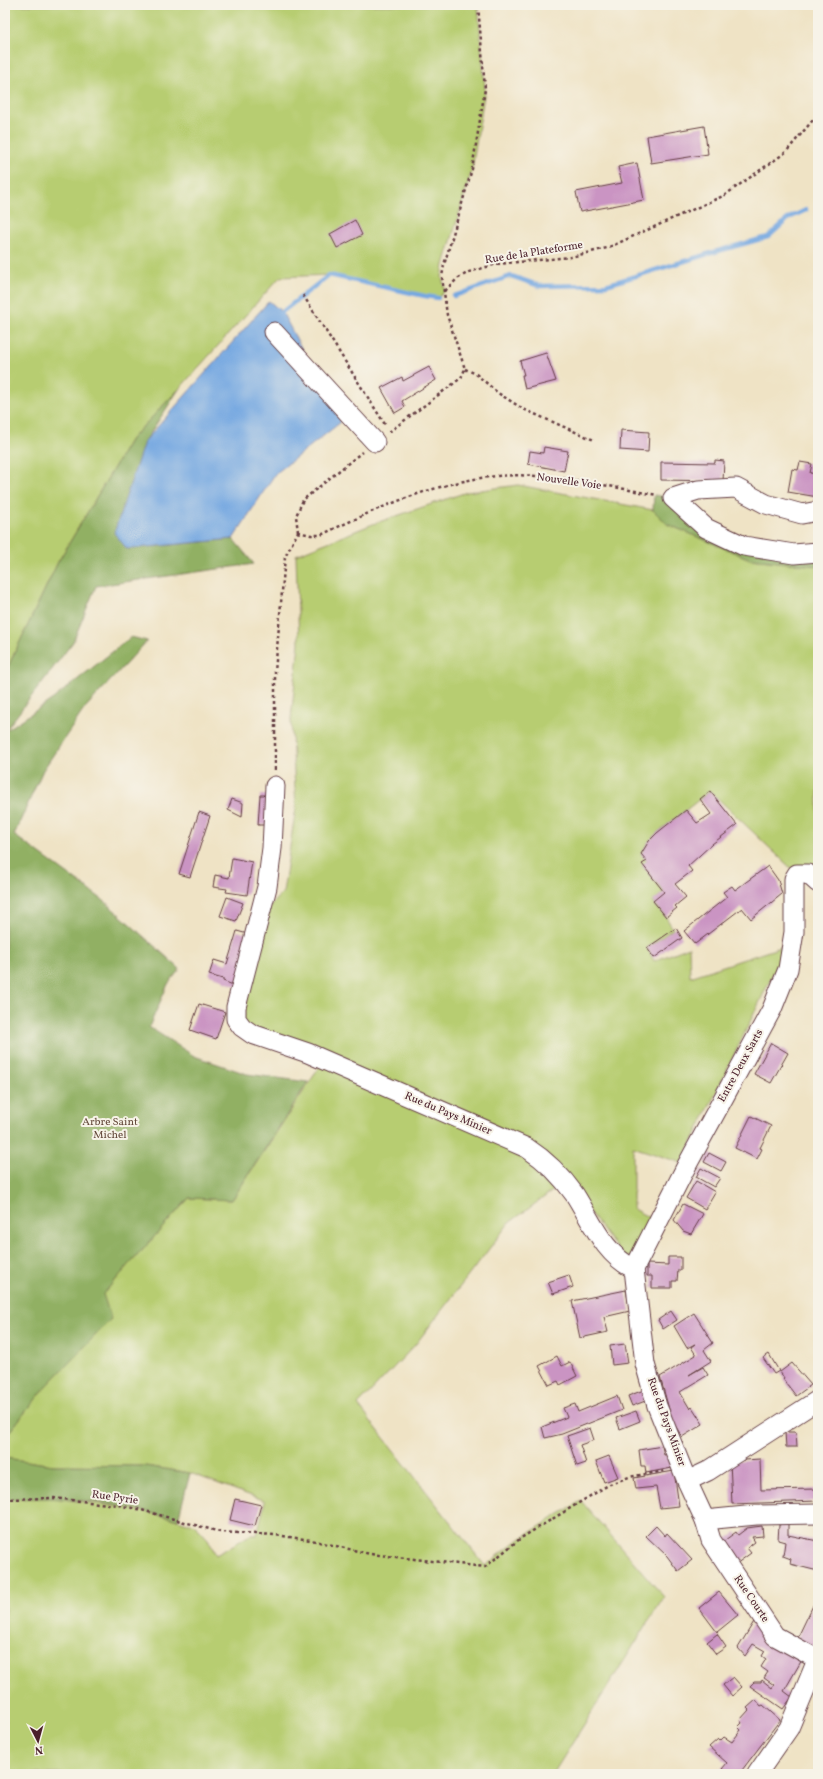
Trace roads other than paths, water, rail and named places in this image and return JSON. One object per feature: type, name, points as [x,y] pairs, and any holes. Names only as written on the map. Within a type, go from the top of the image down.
[{"type":"street","points":[[274,332],[382,437]]},
{"type":"street","points":[[818,511],[802,514],[766,504],[736,488],[698,490],[673,498],[706,528],[744,546],[794,554],[818,552]]},
{"type":"street","name":"Rue du Pays Minier","points":[[275,786],[272,848],[267,887],[236,1007],[236,1019],[242,1027],[252,1034],[308,1053],[533,1152],[545,1160],[574,1195],[606,1247],[623,1263],[634,1268],[645,1364],[657,1406],[684,1474],[705,1520]]},
{"type":"street","name":"Entre Deux Sarts","points":[[634,1268],[687,1165],[772,1009],[788,968],[794,932],[794,879],[797,874],[808,874],[818,883]]},
{"type":"street","name":"Rue du Pays Minier","points":[[684,1474],[708,1471],[818,1400]]},
{"type":"street","points":[[705,1520],[756,1515],[818,1514]]},
{"type":"street","name":"Rue Courte","points":[[705,1520],[711,1540],[775,1636],[818,1658]]},
{"type":"street","points":[[757,1774],[789,1728],[818,1658]]},
{"type":"water","points":[[269,301],[282,312],[341,422],[275,474],[233,539],[127,549],[114,533],[144,442]]},
{"type":"waterway","points":[[454,296],[511,276],[540,286],[606,285],[768,237],[789,218],[806,210]]},
{"type":"waterway","points":[[282,312],[329,275],[438,298]]},
{"type":"park label","name":"Arbre Saint Michel","points":[[110,1128]]}]
